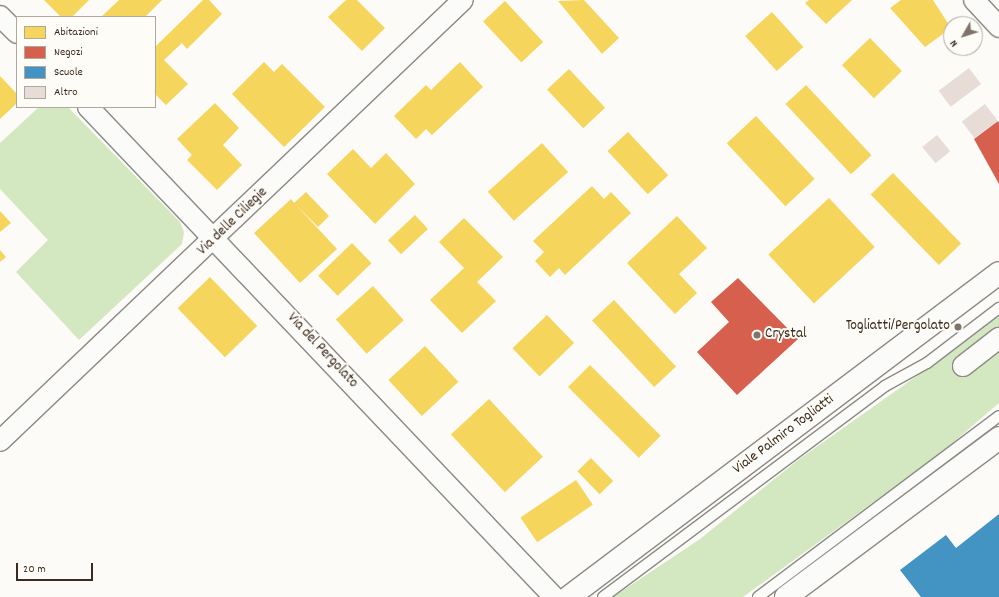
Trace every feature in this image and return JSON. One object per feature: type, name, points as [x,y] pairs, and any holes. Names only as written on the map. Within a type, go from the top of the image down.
[{"type":"main road","name":"Viale Palmiro Togliatti","points":[[569,597],[999,273]]},
{"type":"main road","points":[[786,597],[999,438]]},
{"type":"street","name":"Via delle Ciliegie","points":[[0,441],[215,238],[463,0]]},
{"type":"street","points":[[974,0],[999,27]]},
{"type":"street","points":[[0,16],[16,32]]},
{"type":"street","name":"Via del Pergolato","points":[[89,108],[215,238],[554,597]]},
{"type":"street","points":[[963,366],[999,338]]},
{"type":"lane","name":"Viale Palmiro Togliatti","points":[[603,597],[885,386],[928,363],[999,308]]},
{"type":"lane","points":[[758,597],[999,416]]},
{"type":"green space","points":[[38,108],[69,108],[180,222],[184,232],[182,244],[79,340],[16,272],[48,240],[0,189],[0,143]]},
{"type":"green space","points":[[999,312],[999,403],[941,453],[743,597],[613,597],[700,539],[798,460],[921,373]]},
{"type":"building: Abitazioni","points":[[44,0],[89,0],[73,16],[60,16]]},
{"type":"building: Abitazioni","points":[[119,0],[162,0],[146,16],[102,16]]},
{"type":"building: Abitazioni","points":[[203,0],[209,0],[222,14],[187,49],[182,43],[164,60],[188,84],[166,105],[156,95],[156,46]]},
{"type":"building: Abitazioni","points":[[346,0],[357,0],[385,28],[362,51],[328,17]]},
{"type":"building: Abitazioni","points":[[584,0],[619,38],[602,54],[558,1]]},
{"type":"building: Abitazioni","points":[[809,0],[852,0],[826,24],[805,3]]},
{"type":"building: Abitazioni","points":[[901,0],[933,0],[943,16],[943,34],[925,47],[890,8]]},
{"type":"building: Abitazioni","points":[[505,1],[543,42],[521,62],[483,21]]},
{"type":"building: Abitazioni","points":[[772,12],[803,47],[777,71],[745,36]]},
{"type":"building: Abitazioni","points":[[870,38],[902,71],[874,98],[842,65]]},
{"type":"building: Abitazioni","points":[[264,62],[274,72],[282,64],[325,107],[284,147],[232,94]]},
{"type":"building: Abitazioni","points":[[460,62],[483,87],[432,135],[426,129],[416,139],[394,116],[426,85],[431,90]]},
{"type":"building: Abitazioni","points":[[569,69],[605,108],[583,128],[547,89]]},
{"type":"building: Abitazioni","points":[[0,76],[16,93],[16,104],[0,119]]},
{"type":"building: Abitazioni","points":[[806,85],[871,155],[851,174],[786,104]]},
{"type":"building: Abitazioni","points":[[215,103],[239,128],[223,145],[242,165],[217,190],[187,160],[192,155],[177,139]]},
{"type":"building: Abitazioni","points":[[756,116],[815,179],[785,206],[727,143]]},
{"type":"building: Abitazioni","points":[[628,132],[668,175],[648,194],[608,151]]},
{"type":"building: Abitazioni","points":[[542,143],[568,172],[514,221],[488,192]]},
{"type":"building: Abitazioni","points":[[353,149],[371,168],[386,153],[415,184],[375,224],[327,174]]},
{"type":"building: Abitazioni","points":[[893,173],[961,243],[939,265],[871,195]]},
{"type":"building: Abitazioni","points":[[592,186],[604,199],[611,192],[631,213],[565,275],[559,268],[550,277],[535,261],[544,252],[533,241]]},
{"type":"building: Abitazioni","points":[[306,192],[329,216],[318,227],[296,205],[337,249],[300,283],[254,233],[291,199],[294,203]]},
{"type":"building: Abitazioni","points":[[829,198],[875,247],[814,304],[768,255]]},
{"type":"building: Abitazioni","points":[[0,211],[11,223],[0,232]]},
{"type":"building: Abitazioni","points":[[415,215],[428,229],[401,254],[388,240]]},
{"type":"building: Abitazioni","points":[[677,216],[707,248],[679,274],[697,293],[675,314],[627,263]]},
{"type":"building: Abitazioni","points":[[464,218],[503,257],[477,282],[496,301],[462,333],[430,300],[464,268],[439,242]]},
{"type":"building: Abitazioni","points":[[352,243],[371,263],[338,296],[318,276]]},
{"type":"building: Abitazioni","points":[[0,250],[6,257],[0,262]]},
{"type":"building: Abitazioni","points":[[210,277],[257,326],[225,357],[178,308]]},
{"type":"building: Abitazioni","points":[[373,286],[404,320],[367,354],[336,319]]},
{"type":"building: Abitazioni","points":[[614,300],[676,367],[654,387],[592,320]]},
{"type":"building: Abitazioni","points":[[547,315],[574,343],[540,376],[512,348]]},
{"type":"building: Abitazioni","points":[[425,346],[458,382],[422,416],[388,380]]},
{"type":"building: Abitazioni","points":[[590,365],[661,436],[639,458],[568,387]]},
{"type":"building: Abitazioni","points":[[489,399],[543,457],[505,492],[451,434]]},
{"type":"building: Abitazioni","points":[[591,458],[613,481],[600,494],[577,471]]},
{"type":"building: Abitazioni","points":[[576,480],[593,505],[537,542],[520,517]]},
{"type":"building: Negozi","points":[[998,121],[999,123],[999,184],[974,139]]},
{"type":"building: Negozi","points":[[738,278],[798,339],[737,395],[697,352],[729,322],[711,302]]},
{"type":"building: Scuole","points":[[999,514],[999,597],[921,597],[900,570],[946,535],[956,548]]},
{"type":"building: Altro","points":[[969,68],[981,84],[951,107],[939,91]]},
{"type":"building: Altro","points":[[985,104],[998,121],[974,138],[962,121]]},
{"type":"building: Altro","points":[[937,135],[950,151],[935,163],[922,147]]},
{"type":"place","name":"Togliatti/Pergolato","points":[[958,327]]},
{"type":"place","name":"Crystal","points":[[757,335]]}]
